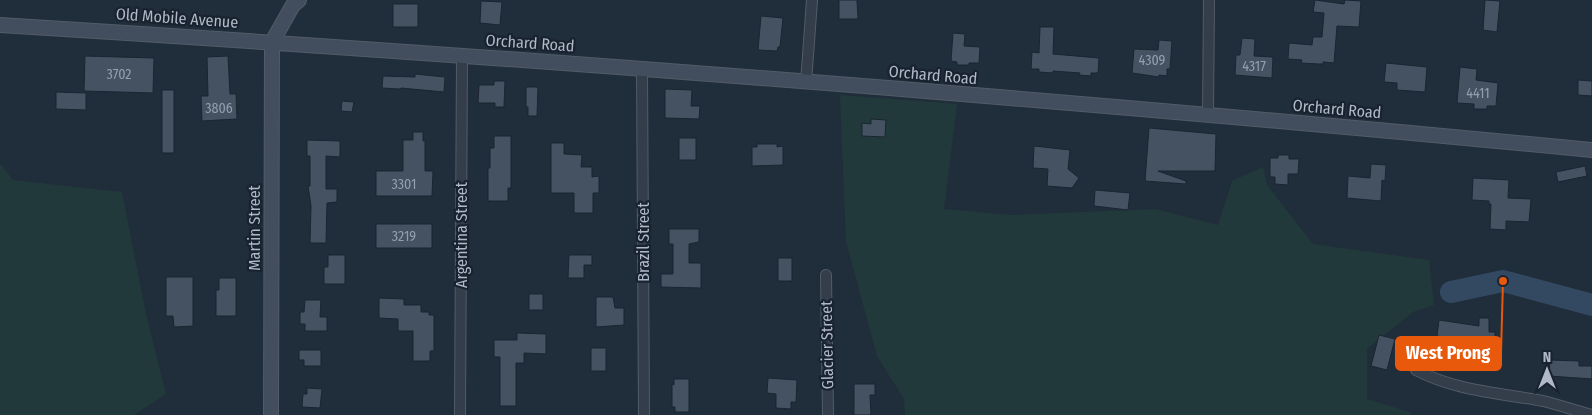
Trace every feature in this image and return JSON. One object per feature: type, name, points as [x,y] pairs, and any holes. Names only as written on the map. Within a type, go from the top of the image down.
[{"type":"main road","points":[[272,42],[293,5],[299,0]]},
{"type":"main road","name":"Old Mobile Avenue","points":[[0,24],[272,42]]},
{"type":"main road","name":"Orchard Road","points":[[272,42],[806,83],[1592,150]]},
{"type":"main road","name":"Martin Street","points":[[271,415],[272,42]]},
{"type":"street","points":[[806,83],[812,0]]},
{"type":"street","points":[[1208,116],[1209,0]]},
{"type":"street","name":"Argentina Street","points":[[460,415],[462,56]]},
{"type":"street","name":"Brazil Street","points":[[642,70],[644,415]]},
{"type":"street","name":"Glacier Street","points":[[826,275],[828,415]]},
{"type":"street","points":[[1416,370],[1444,383],[1462,388],[1545,402],[1581,414],[1592,415]]},
{"type":"green space","points":[[840,95],[957,104],[944,209],[1011,215],[1156,209],[1218,225],[1232,181],[1263,167],[1267,185],[1313,244],[1429,260],[1434,305],[1413,312],[1367,349],[1367,399],[1410,412],[1411,415],[905,415],[904,399],[877,356],[846,242]]},
{"type":"green space","points":[[0,163],[13,180],[122,192],[146,314],[166,394],[134,415],[0,415]]},
{"type":"building","points":[[839,0],[857,0],[858,19],[839,19]]},
{"type":"building","points":[[1315,0],[1344,4],[1345,0],[1361,1],[1359,27],[1337,26],[1334,63],[1301,63],[1302,60],[1288,59],[1289,43],[1312,45],[1313,37],[1322,37],[1324,13],[1313,12]]},
{"type":"building","points":[[1485,0],[1500,1],[1497,32],[1483,30]]},
{"type":"building","points":[[481,1],[502,2],[500,25],[480,23]]},
{"type":"building","points":[[393,4],[418,4],[418,27],[393,27]]},
{"type":"building","points":[[761,16],[783,18],[780,47],[778,47],[777,51],[758,50]]},
{"type":"building","points":[[1040,27],[1054,27],[1053,54],[1099,58],[1098,73],[1091,73],[1091,76],[1079,75],[1080,73],[1039,72],[1039,69],[1031,69],[1032,52],[1039,53]]},
{"type":"building","points":[[953,33],[965,34],[964,46],[980,47],[979,63],[957,65],[957,62],[951,61]]},
{"type":"building","points":[[1242,38],[1255,39],[1254,56],[1273,57],[1272,78],[1235,75],[1236,55],[1240,55]]},
{"type":"building","points":[[1159,40],[1172,41],[1170,69],[1167,69],[1167,76],[1159,75],[1159,77],[1132,73],[1134,49],[1158,50]]},
{"type":"building","points":[[85,56],[154,58],[153,93],[84,91]]},
{"type":"building","points":[[228,56],[230,94],[236,94],[237,119],[202,121],[201,96],[208,96],[207,57]]},
{"type":"building","points":[[1386,63],[1427,67],[1425,92],[1397,90],[1397,83],[1384,82]]},
{"type":"building","points":[[1460,67],[1477,69],[1476,80],[1498,83],[1496,106],[1487,106],[1487,109],[1474,109],[1474,104],[1457,103]]},
{"type":"building","points":[[415,74],[445,77],[444,92],[382,88],[383,76],[415,77]]},
{"type":"building","points":[[1578,80],[1592,81],[1592,96],[1578,95]]},
{"type":"building","points":[[494,81],[505,81],[504,107],[495,107],[495,103],[478,103],[479,85],[494,85]]},
{"type":"building","points":[[526,87],[538,87],[537,116],[528,116]]},
{"type":"building","points":[[665,89],[692,90],[691,106],[700,106],[699,119],[665,118]]},
{"type":"building","points":[[162,90],[174,90],[174,153],[162,153]]},
{"type":"building","points":[[56,92],[86,93],[86,110],[56,109]]},
{"type":"building","points":[[342,101],[354,102],[352,112],[341,111]]},
{"type":"building","points":[[871,119],[886,120],[885,137],[862,136],[862,123],[871,124]]},
{"type":"building","points":[[1149,128],[1216,134],[1215,171],[1158,171],[1186,181],[1186,184],[1145,181]]},
{"type":"building","points":[[413,132],[423,132],[423,141],[425,141],[425,171],[433,171],[432,196],[376,196],[376,171],[403,171],[403,140],[413,140]]},
{"type":"building","points":[[494,136],[511,136],[511,188],[508,188],[508,201],[488,201],[488,168],[490,168],[490,148],[494,148]]},
{"type":"building","points":[[679,138],[696,138],[696,160],[679,160]]},
{"type":"building","points":[[307,140],[340,141],[340,157],[326,156],[326,189],[337,189],[337,202],[327,203],[326,243],[310,243],[311,206],[308,186],[310,186],[310,156],[307,156]]},
{"type":"building","points":[[551,143],[564,143],[564,154],[582,155],[581,167],[592,167],[592,177],[599,176],[599,193],[593,193],[593,213],[574,213],[574,193],[551,193]]},
{"type":"building","points":[[757,144],[777,144],[777,147],[783,146],[783,165],[752,166],[752,147],[757,147]]},
{"type":"building","points":[[1034,146],[1070,150],[1068,169],[1079,178],[1072,188],[1047,186],[1048,169],[1033,168]]},
{"type":"building","points":[[1278,155],[1289,155],[1289,159],[1299,159],[1298,174],[1288,174],[1288,185],[1275,184],[1275,177],[1270,177],[1270,158],[1278,158]]},
{"type":"building","points":[[1371,164],[1386,165],[1385,181],[1382,180],[1381,201],[1347,198],[1348,176],[1370,178]]},
{"type":"building","points":[[1585,166],[1587,176],[1558,182],[1556,172]]},
{"type":"building","points":[[1473,178],[1509,180],[1508,198],[1531,199],[1529,222],[1506,221],[1506,230],[1490,229],[1491,204],[1489,204],[1489,201],[1472,200]]},
{"type":"building","points":[[1095,190],[1130,193],[1128,210],[1094,206]]},
{"type":"building","points":[[376,224],[432,224],[432,248],[376,248]]},
{"type":"building","points":[[669,229],[699,229],[699,242],[689,244],[689,263],[701,263],[701,288],[661,287],[661,274],[673,274],[673,244],[669,244]]},
{"type":"building","points":[[328,255],[345,255],[345,284],[324,284],[324,267],[328,267]]},
{"type":"building","points":[[569,255],[592,255],[592,265],[584,265],[584,278],[568,278]]},
{"type":"building","points":[[778,258],[792,258],[792,281],[778,281]]},
{"type":"building","points":[[166,277],[193,277],[193,326],[174,327],[173,316],[166,316]]},
{"type":"building","points":[[219,278],[236,278],[236,316],[216,316],[216,290],[219,290]]},
{"type":"building","points":[[529,294],[543,294],[543,310],[529,310]]},
{"type":"building","points":[[596,297],[613,297],[615,308],[624,308],[624,325],[596,327]]},
{"type":"building","points":[[379,298],[404,299],[404,305],[421,305],[421,312],[429,312],[429,315],[434,315],[434,351],[430,351],[430,361],[413,361],[413,331],[398,331],[398,319],[379,318]]},
{"type":"building","points":[[305,300],[321,300],[320,317],[327,317],[327,331],[305,331],[305,324],[300,324],[300,312],[304,312]]},
{"type":"building","points":[[1479,318],[1489,318],[1489,332],[1495,332],[1495,342],[1501,342],[1501,361],[1482,361],[1482,358],[1478,358],[1478,342],[1437,336],[1439,320],[1479,326]]},
{"type":"building","points":[[517,333],[546,334],[546,354],[524,353],[524,363],[516,363],[516,406],[500,406],[500,357],[494,357],[494,340],[517,340]]},
{"type":"building","points":[[1379,335],[1395,339],[1387,370],[1371,366]]},
{"type":"building","points":[[591,348],[606,348],[606,371],[591,371]]},
{"type":"building","points":[[299,350],[321,350],[321,366],[304,366],[304,360],[299,360]]},
{"type":"building","points":[[1550,360],[1579,361],[1579,366],[1592,366],[1592,379],[1549,376]]},
{"type":"building","points":[[768,378],[797,380],[796,402],[791,402],[791,409],[776,408],[776,394],[767,393]]},
{"type":"building","points":[[674,379],[689,379],[689,412],[675,412],[675,407],[672,407],[672,384],[674,385]]},
{"type":"building","points":[[854,384],[875,384],[875,395],[870,395],[871,415],[854,415]]},
{"type":"building","points":[[307,388],[322,389],[320,408],[302,407],[303,394],[307,394]]},
{"type":"waterway","points":[[1451,292],[1503,281],[1592,305]]},
{"type":"place","name":"West Prong","points":[[1503,281]]}]
